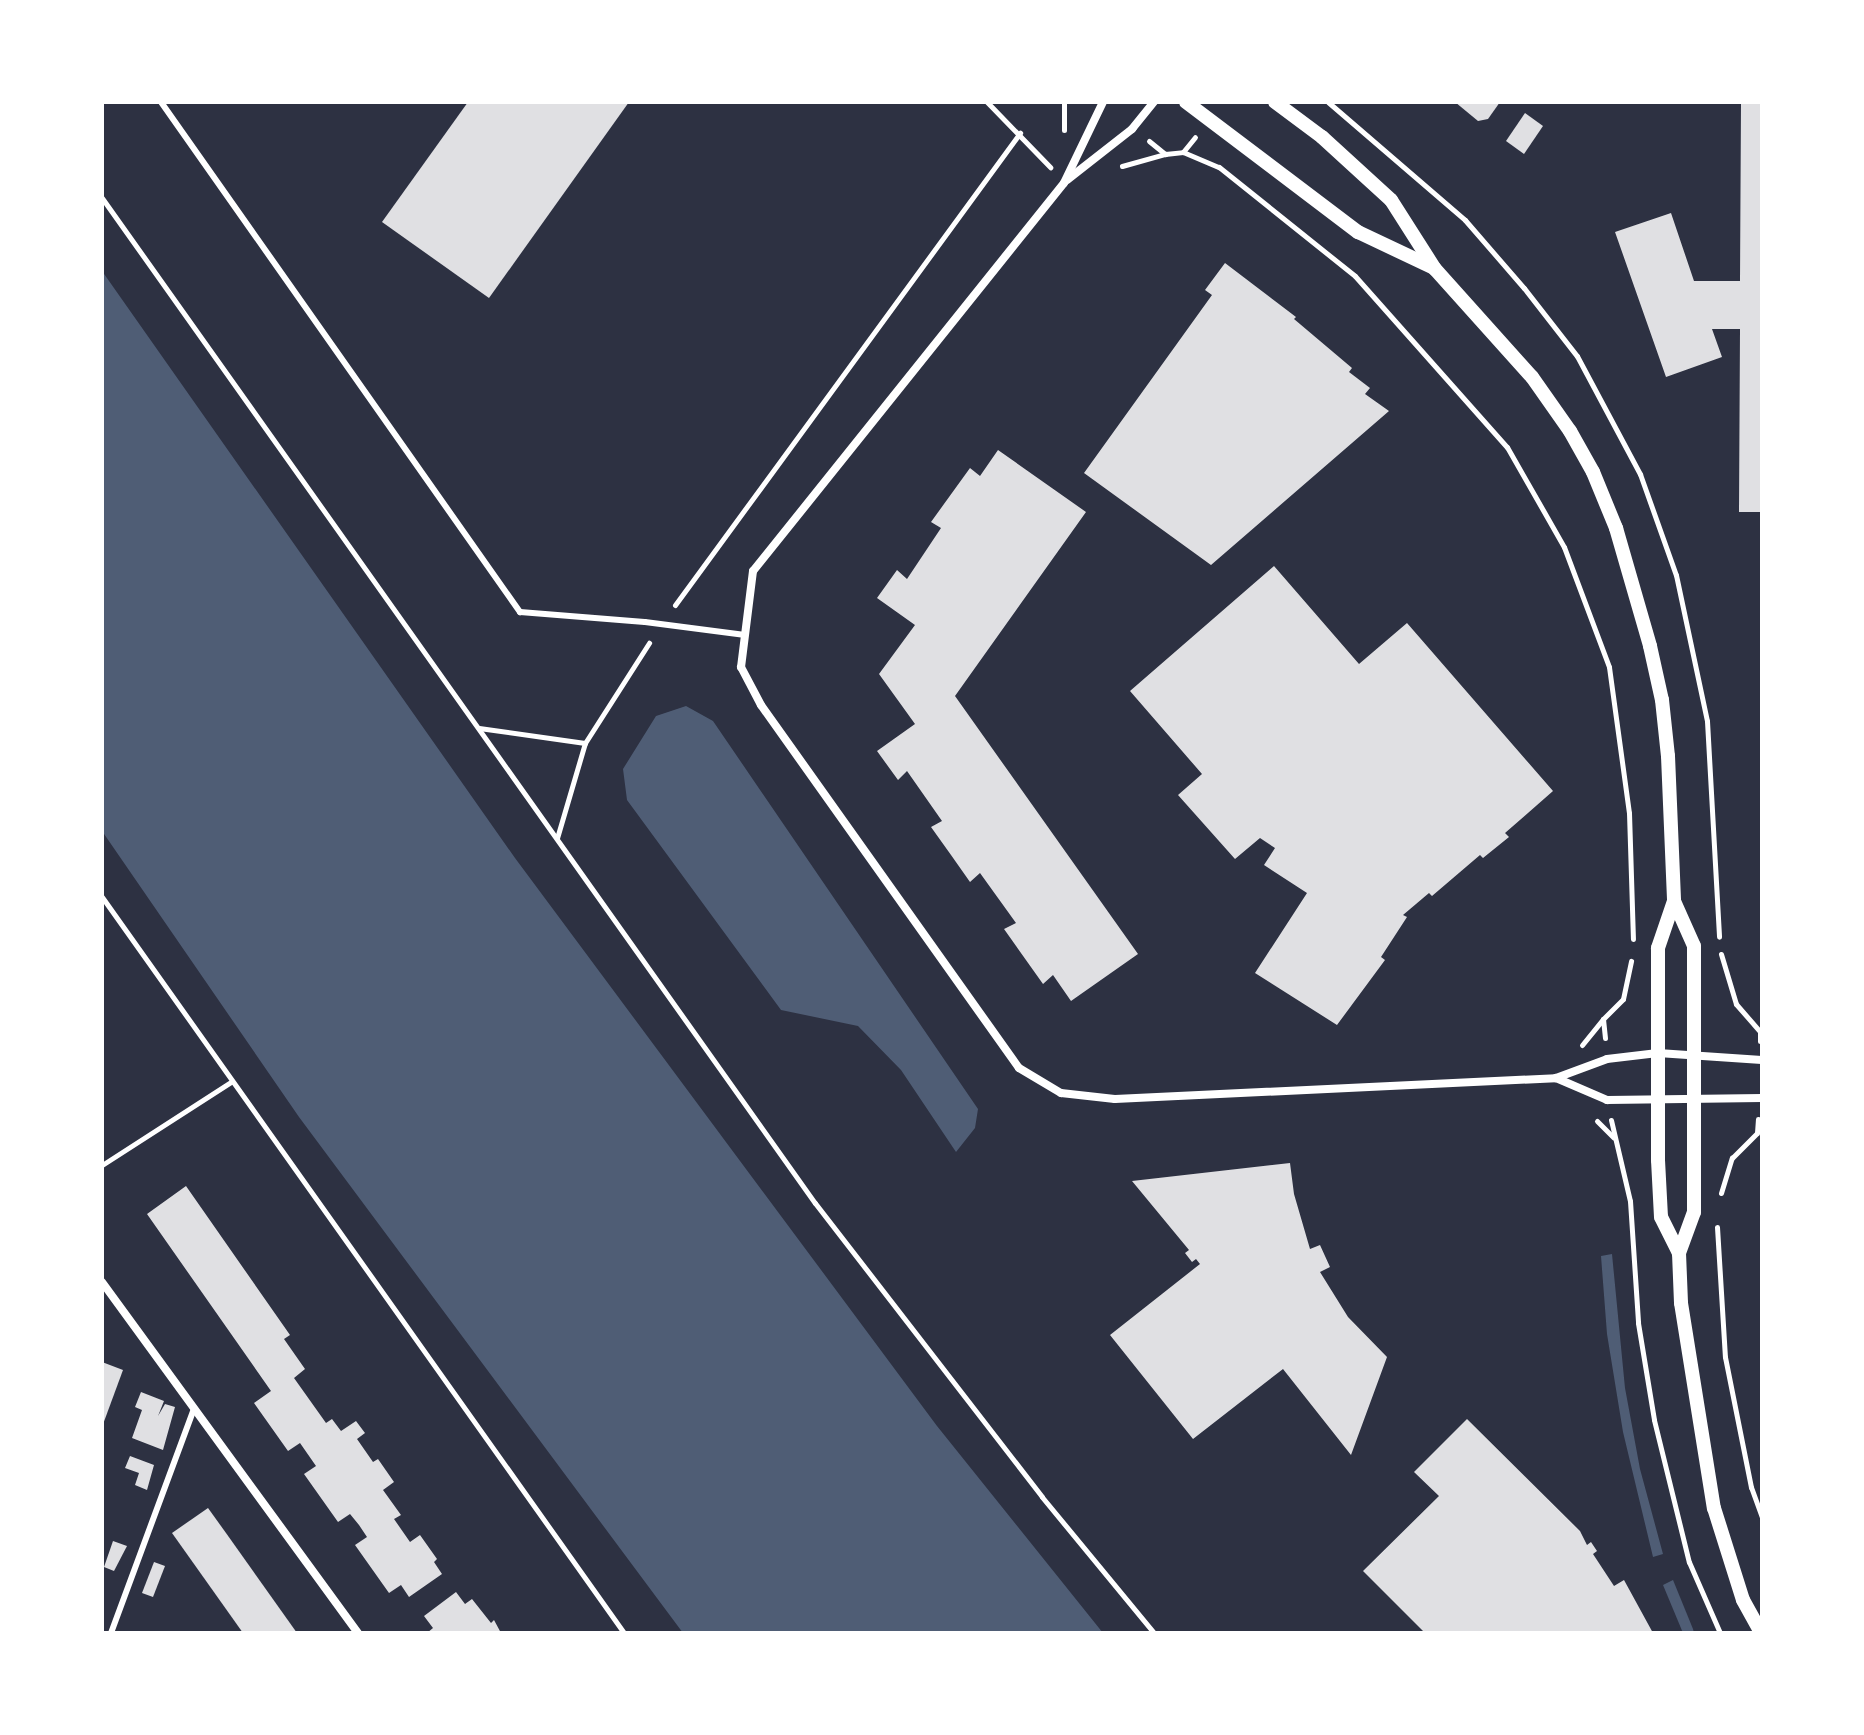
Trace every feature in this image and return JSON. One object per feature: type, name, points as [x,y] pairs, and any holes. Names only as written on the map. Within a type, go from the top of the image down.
[{"type":"street","points":[[1064,183],[1103,102]]},
{"type":"street","points":[[1154,102],[1132,129],[1064,183],[753,571],[741,667],[761,705],[1019,1068],[1061,1093],[1115,1099],[1556,1078],[1607,1059],[1658,1053],[1762,1060]]},
{"type":"street","points":[[1186,102],[1358,232],[1435,269]]},
{"type":"street","points":[[1275,102],[1322,137],[1391,200],[1435,269],[1532,377],[1570,431],[1593,472],[1616,528],[1662,700],[1674,901],[1694,946],[1694,1212],[1679,1253],[1681,1303],[1714,1508],[1743,1600],[1761,1633]]},
{"type":"street","points":[[1674,901],[1658,948],[1658,1097],[1661,1217],[1679,1253]]},
{"type":"street","points":[[1556,1078],[1607,1100],[1762,1098]]},
{"type":"street","points":[[102,1282],[358,1633]]},
{"type":"lane","points":[[161,102],[520,612],[661,624],[745,635]]},
{"type":"lane","points":[[111,1633],[194,1409]]},
{"type":"path","points":[[987,102],[1020,133],[1064,183]]},
{"type":"path","points":[[1132,129],[1165,154],[1183,152],[1219,167],[1355,276],[1507,447],[1564,547],[1590,607],[1609,667],[1629,813],[1633,952],[1623,999],[1603,1019],[1607,1059]]},
{"type":"path","points":[[556,839],[585,743],[661,624],[1020,133]]},
{"type":"path","points":[[102,198],[815,1203],[1042,1497],[1154,1633]]},
{"type":"path","points":[[479,728],[585,743]]},
{"type":"path","points":[[102,897],[624,1633]]},
{"type":"path","points":[[102,1165],[231,1082]]},
{"type":"path","points":[[1607,1100],[1630,1201],[1638,1323],[1654,1420],[1689,1562],[1720,1633]]},
{"type":"water","points":[[102,271],[515,858],[937,1426],[1103,1633],[683,1633],[299,1117],[102,831]]},
{"type":"water","points":[[686,706],[713,721],[978,1109],[975,1128],[956,1152],[901,1070],[858,1026],[781,1010],[627,800],[623,769],[656,716]]},
{"type":"water","points":[[1612,1254],[1625,1388],[1640,1469],[1663,1554],[1653,1557],[1623,1432],[1607,1334],[1601,1256]]},
{"type":"water","points":[[1673,1580],[1694,1633],[1683,1633],[1663,1585]]},
{"type":"building","points":[[468,102],[629,102],[489,298],[382,222]]},
{"type":"building","points":[[1455,102],[1500,102],[1488,119],[1478,121]]},
{"type":"building","points":[[1741,102],[1762,102],[1762,512],[1739,512],[1740,329],[1712,329],[1722,357],[1666,377],[1615,232],[1671,213],[1694,281],[1740,281]]},
{"type":"building","points":[[1525,113],[1543,126],[1524,154],[1506,141]]},
{"type":"building","points":[[1225,263],[1296,317],[1294,319],[1352,368],[1349,372],[1370,388],[1365,394],[1389,411],[1211,565],[1084,473],[1212,295],[1205,290]]},
{"type":"building","points":[[998,450],[1086,512],[955,696],[1138,954],[1071,1001],[1053,975],[1043,984],[1004,929],[1016,923],[980,873],[970,882],[931,827],[942,821],[907,771],[898,780],[877,751],[915,724],[879,674],[915,625],[877,598],[897,570],[907,579],[941,528],[931,522],[970,468],[980,476]]},
{"type":"building","points":[[1274,566],[1359,664],[1407,623],[1553,791],[1505,833],[1509,837],[1483,858],[1480,855],[1432,896],[1429,893],[1403,915],[1407,917],[1381,957],[1385,960],[1337,1025],[1255,973],[1307,893],[1264,865],[1275,848],[1260,838],[1235,859],[1178,795],[1202,774],[1130,691]]},
{"type":"building","points":[[1290,1163],[1294,1194],[1310,1249],[1320,1245],[1330,1267],[1320,1272],[1348,1317],[1387,1357],[1351,1455],[1283,1369],[1193,1439],[1110,1335],[1200,1264],[1196,1259],[1192,1262],[1185,1253],[1189,1250],[1132,1181]]},
{"type":"building","points":[[186,1186],[290,1335],[284,1339],[305,1369],[294,1378],[326,1423],[332,1419],[341,1431],[356,1421],[365,1433],[357,1439],[373,1462],[378,1459],[394,1482],[383,1490],[401,1515],[394,1519],[410,1542],[420,1535],[437,1559],[434,1562],[442,1574],[409,1597],[401,1585],[389,1593],[355,1545],[367,1537],[359,1525],[350,1514],[338,1522],[304,1474],[316,1466],[300,1443],[288,1451],[254,1403],[271,1391],[147,1214]]},
{"type":"building","points":[[102,1362],[123,1370],[102,1427]]},
{"type":"building","points":[[141,1392],[164,1401],[158,1416],[165,1404],[175,1407],[163,1450],[132,1438],[142,1410],[135,1407]]},
{"type":"building","points":[[1467,1419],[1580,1531],[1587,1545],[1591,1542],[1597,1551],[1593,1554],[1614,1586],[1624,1580],[1653,1633],[1425,1633],[1363,1571],[1439,1496],[1414,1472]]},
{"type":"building","points":[[130,1456],[154,1465],[147,1490],[135,1485],[139,1473],[125,1468]]},
{"type":"building","points":[[208,1508],[297,1633],[243,1633],[172,1533]]},
{"type":"building","points":[[113,1541],[127,1546],[114,1571],[104,1567]]},
{"type":"building","points":[[154,1562],[165,1566],[153,1597],[142,1593]]},
{"type":"building","points":[[456,1592],[465,1604],[472,1599],[491,1623],[494,1620],[501,1633],[427,1633],[433,1628],[424,1616]]}]
